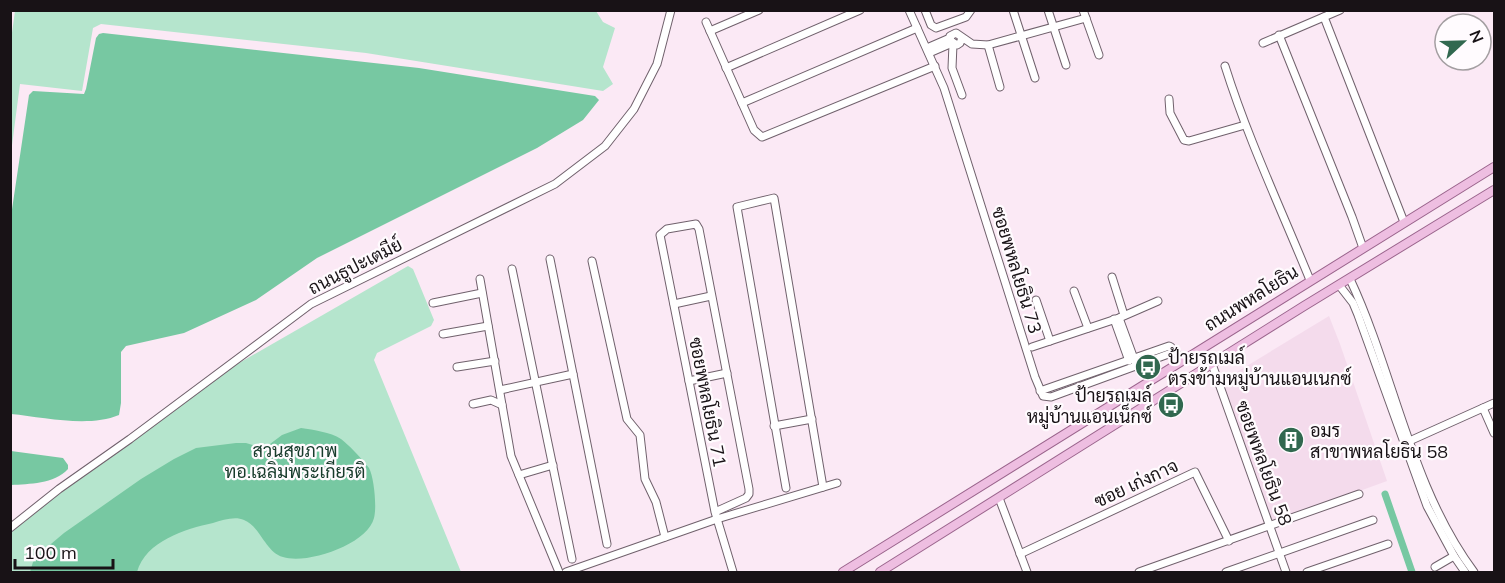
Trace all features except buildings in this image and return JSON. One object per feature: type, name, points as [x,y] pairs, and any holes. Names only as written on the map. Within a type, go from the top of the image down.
[{"type":"main road","name":"ถนนพหลโยธิน","points":[[843,573],[1494,167]]},
{"type":"main road","name":"ถนนพหลโยธิน","points":[[880,573],[1494,190]]},
{"type":"main road","points":[[1005,471],[1006,482],[1011,486],[1018,486]]},
{"type":"street","name":"ถนนธูปะเตมีย์","points":[[10,528],[59,489],[311,304],[555,184],[605,146],[634,109],[657,64],[672,10]]},
{"type":"street","points":[[710,31],[759,10]]},
{"type":"street","points":[[726,68],[860,10]]},
{"type":"street","name":"ซอยพหลโยธิน 73","points":[[909,10],[944,88],[1040,391]]},
{"type":"street","points":[[925,10],[933,27],[938,28],[966,17],[971,10]]},
{"type":"street","points":[[1013,10],[1035,78]]},
{"type":"street","points":[[1048,10],[1066,65]]},
{"type":"street","points":[[1263,43],[1340,10]]},
{"type":"street","points":[[928,50],[955,39],[972,44],[988,45],[1053,28],[1084,14],[1099,55]]},
{"type":"street","points":[[1324,17],[1404,222]]},
{"type":"street","points":[[706,22],[757,135],[762,137],[935,66]]},
{"type":"street","points":[[950,24],[955,39],[952,68],[962,95]]},
{"type":"street","points":[[742,103],[917,28]]},
{"type":"street","points":[[1279,35],[1363,248]]},
{"type":"street","points":[[988,45],[1000,87]]},
{"type":"street","points":[[1225,66],[1245,125],[1310,280]]},
{"type":"street","points":[[1168,99],[1170,113],[1184,140],[1189,141],[1245,125]]},
{"type":"street","points":[[786,488],[737,207],[774,198],[823,487]]},
{"type":"street","name":"ซอยพหลโยธิน 71","points":[[711,296],[697,225],[667,229],[660,235],[716,515],[733,573]]},
{"type":"street","points":[[550,260],[607,544]]},
{"type":"street","points":[[592,261],[627,419],[640,435],[645,479],[656,502],[665,537]]},
{"type":"street","points":[[512,269],[572,559]]},
{"type":"street","points":[[1112,277],[1119,317],[1134,368]]},
{"type":"street","points":[[480,279],[511,456],[559,573]]},
{"type":"street","points":[[1350,279],[1365,309],[1401,428]]},
{"type":"street","points":[[1339,285],[1353,303],[1358,315],[1401,428],[1427,506],[1463,572]]},
{"type":"street","points":[[1074,291],[1088,328]]},
{"type":"street","points":[[433,303],[482,293]]},
{"type":"street","points":[[566,573],[665,537],[716,515],[749,494],[711,296],[674,304]]},
{"type":"street","points":[[1036,300],[1050,341]]},
{"type":"street","points":[[1032,347],[1158,301]]},
{"type":"street","points":[[443,334],[488,326]]},
{"type":"street","points":[[1174,352],[1051,397],[1043,396],[1040,391],[1169,346],[1185,359]]},
{"type":"street","points":[[457,367],[495,361]]},
{"type":"street","name":"ซอยพหลโยธิน 58","points":[[1212,364],[1286,573]]},
{"type":"street","points":[[689,381],[727,373]]},
{"type":"street","points":[[500,390],[573,374]]},
{"type":"street","points":[[473,404],[490,400],[502,405]]},
{"type":"street","points":[[1406,442],[1494,403]]},
{"type":"street","points":[[1483,408],[1494,433]]},
{"type":"street","points":[[774,426],[812,419]]},
{"type":"street","points":[[1406,442],[1445,525],[1474,573]]},
{"type":"street","points":[[519,475],[553,465]]},
{"type":"street","name":"ซอย เก่งกาจ","points":[[1020,554],[1195,472],[1228,541]]},
{"type":"street","points":[[716,515],[837,483]]},
{"type":"street","points":[[1139,573],[1359,494]]},
{"type":"street","points":[[999,498],[1027,573]]},
{"type":"street","points":[[1226,573],[1373,520]]},
{"type":"street","points":[[1307,573],[1388,544]]},
{"type":"street","points":[[1435,567],[1454,556]]},
{"type":"shaded area","points":[[103,33],[419,68],[595,96],[599,100],[583,120],[537,148],[317,258],[256,300],[184,333],[126,346],[121,352],[119,415],[94,421],[80,421],[11,414],[11,216],[29,95],[33,91],[84,94],[96,38]]},
{"type":"shaded area","points":[[1329,316],[1387,481],[1272,523],[1222,381]]},
{"type":"shaded area","points":[[301,428],[327,433],[341,439],[364,461],[371,472],[375,500],[374,518],[361,536],[349,544],[306,558],[283,557],[272,550],[250,523],[233,518],[191,529],[168,538],[149,552],[137,572],[30,572],[33,562],[64,533],[141,479],[174,459],[196,448],[236,443],[259,447],[270,444],[282,435]]},
{"type":"shaded area","points":[[11,451],[63,458],[68,469],[49,480],[11,485]]},
{"type":"green space","points":[[15,11],[596,11],[603,22],[615,28],[603,67],[613,84],[603,91],[366,53],[101,24],[93,28],[82,91],[20,84],[11,153],[10,47]]},
{"type":"green space","name":"สวนสุขภาพ ทอ.เฉลิมพระเกียรติ","points":[[408,266],[413,269],[434,320],[431,326],[377,353],[374,360],[461,572],[11,572],[11,529],[162,415],[232,367]]},
{"type":"waterway","points":[[1385,494],[1412,572]]},
{"type":"place","name":"ป้ายรถเมล์ ตรงข้ามหมู่บ้านแอนเนกซ์","points":[[1148,367]]},
{"type":"place","name":"ป้ายรถเมล์ หมู่บ้านแอนเน็กซ์","points":[[1171,405]]},
{"type":"place","name":"อมร สาขาพหลโยธิน 58","points":[[1291,440]]}]
